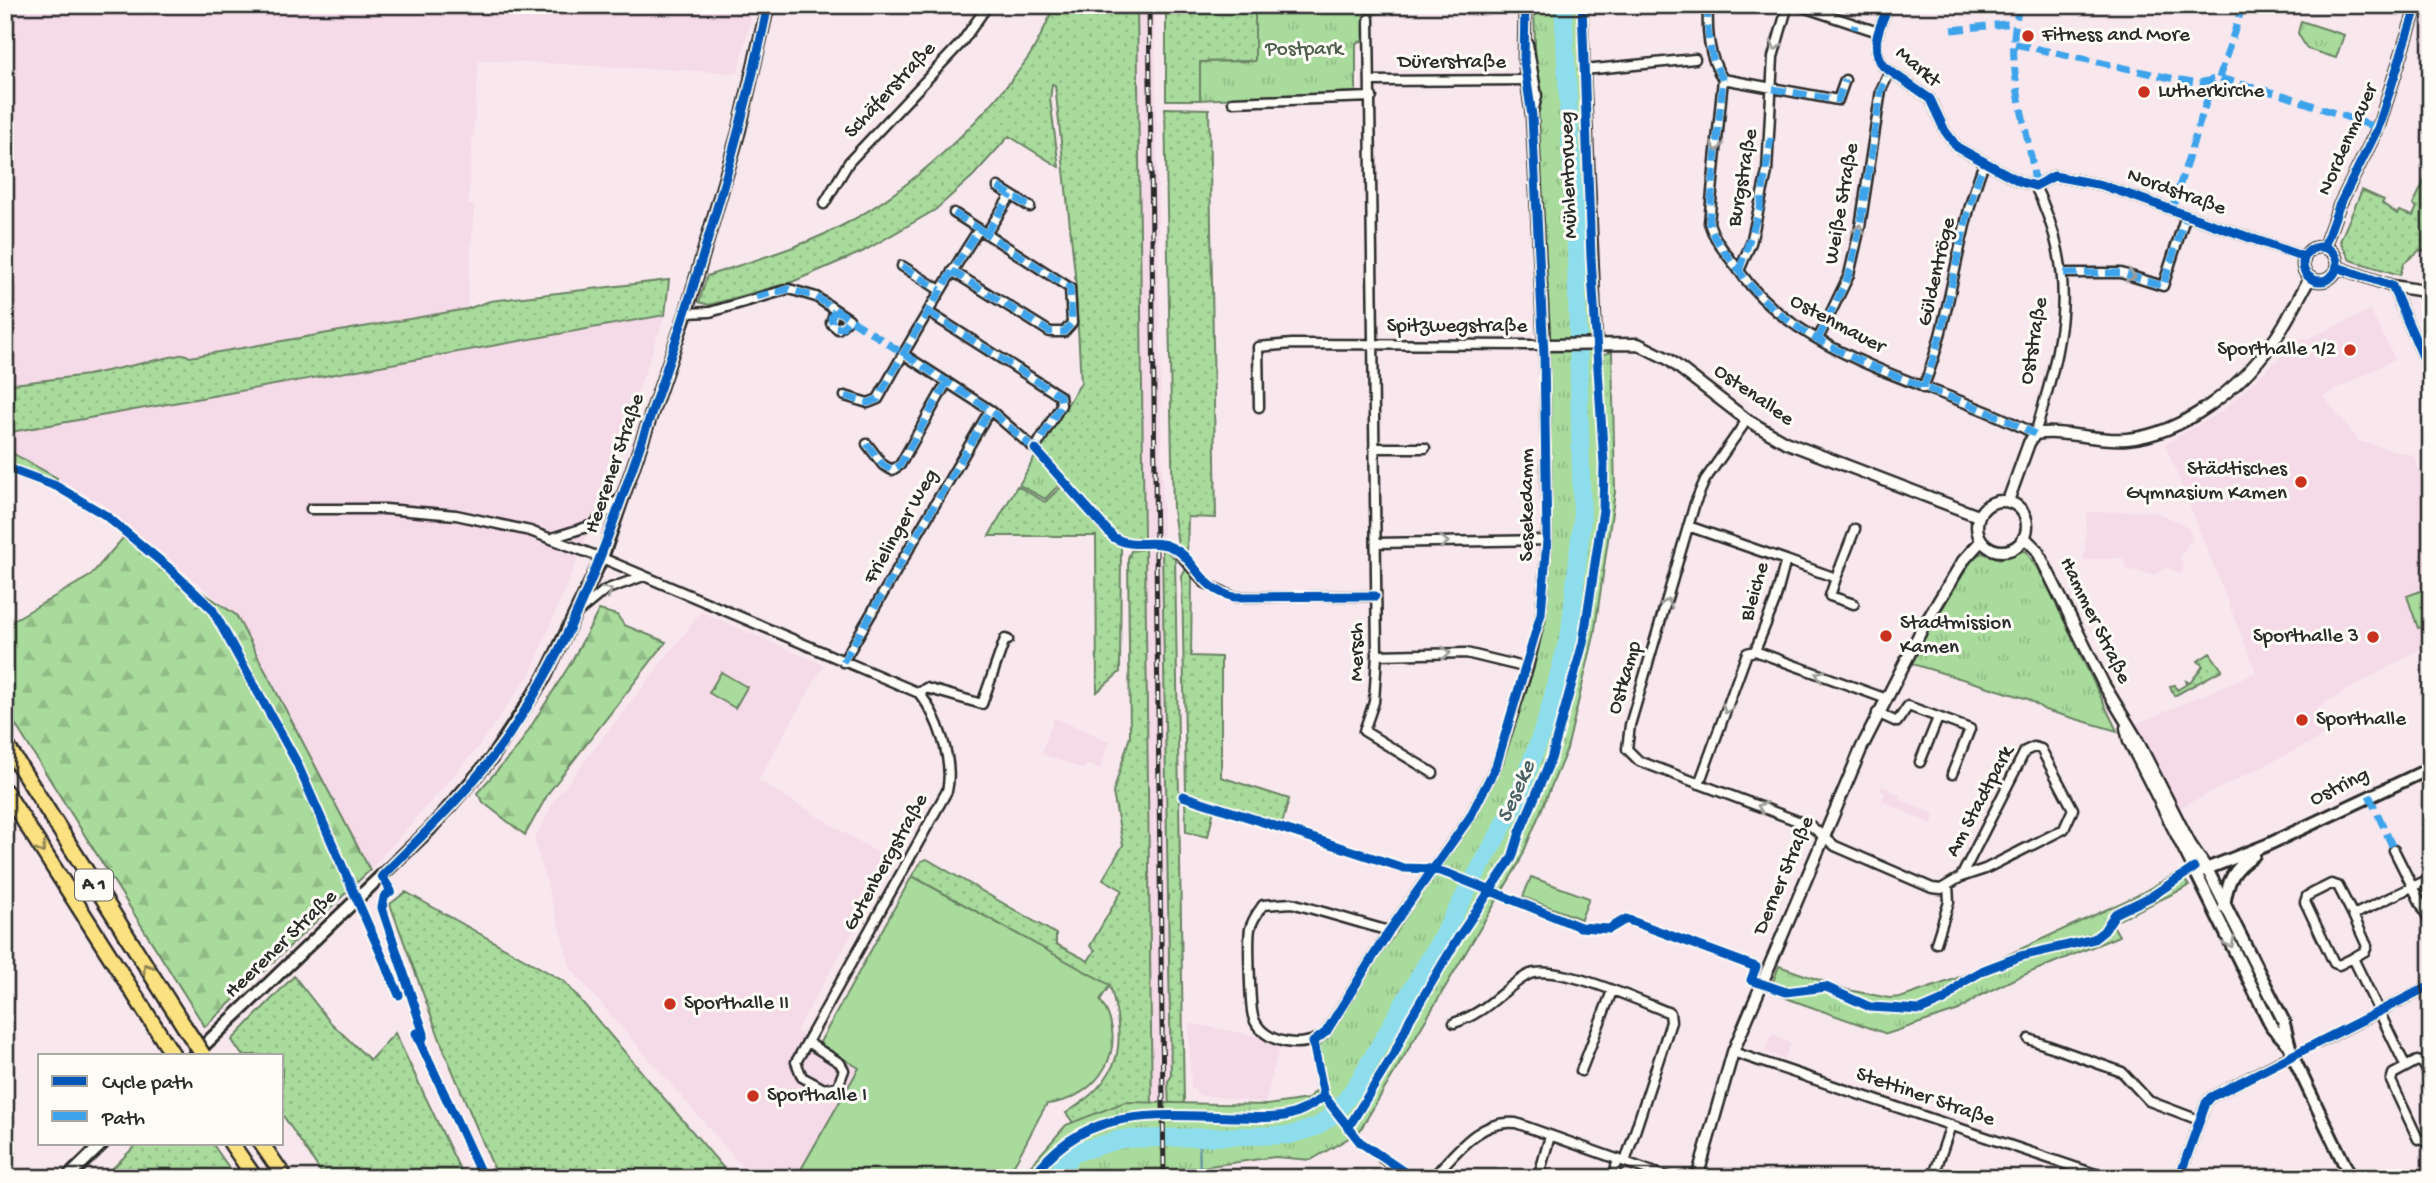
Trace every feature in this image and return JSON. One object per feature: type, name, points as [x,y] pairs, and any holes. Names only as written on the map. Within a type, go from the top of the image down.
[{"type":"highway","name":"A 1","points":[[5,743],[202,1054]]},
{"type":"highway","name":"A 1","points":[[5,791],[172,1054]]},
{"type":"highway","points":[[232,1144],[255,1178]]},
{"type":"highway","points":[[262,1144],[285,1178]]},
{"type":"main road","name":"Heerener Straße","points":[[195,1054],[344,914],[475,779],[530,702],[577,614],[602,558],[626,492],[686,313],[739,131],[768,5]]},
{"type":"main road","name":"Ostring","points":[[2203,876],[2431,768]]},
{"type":"main road","name":"Ostring","points":[[2203,876],[2236,867],[2267,845]]},
{"type":"main road","points":[[2224,907],[2227,884],[2236,867]]},
{"type":"main road","name":"Hammer Straße","points":[[2203,876],[2224,907],[2283,1020],[2290,1049],[2351,1178]]},
{"type":"main road","name":"Hammer Straße","points":[[2203,876],[2272,1027],[2290,1049]]},
{"type":"main road","points":[[67,1178],[102,1144]]},
{"type":"street","name":"Schäferstraße","points":[[824,204],[849,162],[962,42],[988,5]]},
{"type":"street","name":"Sesekedamm","points":[[1389,931],[1292,903],[1263,905],[1249,930],[1253,1017],[1261,1029],[1278,1039],[1299,1044],[1320,1038],[1389,931],[1470,817],[1496,766],[1528,667],[1541,614],[1547,540],[1544,345],[1532,116],[1536,96],[1529,80],[1525,5]]},
{"type":"street","name":"Mühlentorweg","points":[[1582,5],[1592,344]]},
{"type":"street","name":"Ostenmauer","points":[[1708,5],[1710,48],[1714,66],[1723,79],[1709,223],[1714,238],[1766,304],[1785,320],[1923,388],[2035,434]]},
{"type":"street","name":"Burgstraße","points":[[1740,271],[1760,209],[1771,138],[1773,57],[1788,5]]},
{"type":"street","points":[[1797,5],[1878,32]]},
{"type":"street","name":"Markt","points":[[1889,5],[1878,32],[1878,59],[1890,71],[1923,92],[1951,142],[2021,183],[2035,186]]},
{"type":"street","name":"Nordenmauer","points":[[2324,247],[2339,206],[2378,128],[2417,5]]},
{"type":"street","name":"Mersch","points":[[1369,19],[1372,97],[1371,345],[1377,655],[1374,702],[1364,731],[1433,773]]},
{"type":"street","points":[[1584,70],[1695,58]]},
{"type":"street","name":"Weiße Straße","points":[[1818,338],[1849,275],[1860,227],[1881,90],[1890,71]]},
{"type":"street","points":[[1723,79],[1838,100],[1845,80]]},
{"type":"street","name":"Dürerstraße","points":[[1371,81],[1529,80]]},
{"type":"street","points":[[1233,102],[1372,97]]},
{"type":"street","name":"Güldentröge","points":[[1923,388],[1948,314],[1973,191],[1984,163]]},
{"type":"street","name":"Nordstraße","points":[[2035,186],[2054,176],[2085,180],[2304,257]]},
{"type":"street","name":"Oststraße","points":[[2008,502],[2029,443],[2035,434],[2062,325],[2064,274],[2051,219],[2035,186]]},
{"type":"street","points":[[998,187],[1030,207]]},
{"type":"street","points":[[845,396],[868,404],[878,399],[952,271],[1011,195]]},
{"type":"street","points":[[952,271],[1050,332],[1058,334],[1069,328],[1072,318],[1070,289],[954,213]]},
{"type":"street","points":[[2064,274],[2121,273],[2163,286],[2186,215]]},
{"type":"street","points":[[2324,247],[2333,252],[2337,267],[2326,280],[2310,278],[2304,269],[2304,257],[2311,249],[2324,247]]},
{"type":"street","points":[[902,266],[940,290]]},
{"type":"street","points":[[2337,267],[2392,286],[2431,292]]},
{"type":"street","points":[[2035,434],[2128,439],[2182,421],[2237,383],[2261,357],[2283,327],[2310,278]]},
{"type":"street","points":[[2392,286],[2431,375]]},
{"type":"street","points":[[686,313],[710,312],[789,289],[802,291],[835,310]]},
{"type":"street","points":[[903,354],[990,410],[1035,449],[1062,400],[928,312]]},
{"type":"street","name":"Ostenallee","points":[[1544,345],[1638,344],[1654,351],[1747,420],[1785,442],[1979,516]]},
{"type":"street","points":[[1259,407],[1258,347],[1371,345]]},
{"type":"street","name":"Spitzwegstraße","points":[[1371,345],[1544,345]]},
{"type":"street","name":"Frielinger Weg","points":[[867,444],[883,465],[892,470],[900,465],[947,382]]},
{"type":"street","name":"Frielinger Weg","points":[[844,662],[990,410]]},
{"type":"street","name":"Ostkamp","points":[[1747,420],[1705,480],[1688,526],[1625,742],[1631,756],[1639,761],[1811,826],[1823,835]]},
{"type":"street","points":[[1374,448],[1425,448]]},
{"type":"street","points":[[552,538],[593,525],[626,492]]},
{"type":"street","points":[[2008,502],[1990,503],[1979,516],[1976,525],[1981,541],[1995,551],[2004,551],[2012,549],[2024,537]]},
{"type":"street","name":"Hammer Straße","points":[[2008,502],[2018,506],[2025,515],[2027,526],[2024,537],[2038,550],[2125,724],[2136,738],[2190,844],[2203,876]]},
{"type":"street","points":[[311,509],[385,509],[456,516],[552,538],[919,693],[926,688],[982,704],[1005,639],[1008,639]]},
{"type":"street","name":"Bleiche","points":[[1688,526],[1786,560],[1775,601],[1755,651]]},
{"type":"street","points":[[1854,604],[1830,596],[1855,529]]},
{"type":"street","points":[[1376,544],[1547,540]]},
{"type":"street","name":"Derner Straße","points":[[1697,1178],[1733,1052],[1877,713],[1950,583],[1981,541]]},
{"type":"street","points":[[1179,553],[1205,583],[1234,597],[1376,596]]},
{"type":"street","points":[[1786,560],[1836,578]]},
{"type":"street","points":[[577,614],[605,590],[644,576]]},
{"type":"street","name":"Bleiche","points":[[1699,784],[1747,653],[1755,651],[1884,698]]},
{"type":"street","points":[[1377,655],[1466,653],[1528,667]]},
{"type":"street","name":"Gutenbergstraße","points":[[807,1042],[841,1063],[844,1070],[838,1086],[824,1089],[797,1071],[796,1062],[807,1042],[947,791],[949,765],[937,727],[919,693]]},
{"type":"street","points":[[1877,713],[1897,722],[1908,706],[1970,729],[1952,774]]},
{"type":"street","points":[[1920,762],[1938,718]]},
{"type":"street","name":"Am Stadtpark","points":[[1823,835],[1835,846],[1932,888],[1948,885],[2064,829],[2073,809],[2042,749],[2030,747],[2020,760],[1961,877]]},
{"type":"street","points":[[2394,850],[2431,924]]},
{"type":"street","points":[[2353,915],[2431,878]]},
{"type":"street","points":[[2331,884],[2338,886],[2367,946],[2365,951],[2353,958],[2339,965],[2334,963],[2305,902],[2307,896],[2331,884]]},
{"type":"street","name":"Am Stadtpark","points":[[1936,943],[1949,902],[1948,885]]},
{"type":"street","points":[[2353,958],[2406,1067]]},
{"type":"street","points":[[1454,1023],[1475,1016],[1526,976],[1537,972],[1559,973],[1670,1013],[1671,1022],[1622,1161],[1613,1178]]},
{"type":"street","points":[[2318,1043],[2431,985]]},
{"type":"street","points":[[1581,1071],[1612,991]]},
{"type":"street","points":[[2028,1039],[2122,1072],[2149,1101],[2199,1120]]},
{"type":"street","points":[[2179,1178],[2199,1120],[2211,1097],[2290,1049]]},
{"type":"street","name":"Stettiner Straße","points":[[1733,1052],[2107,1178]]},
{"type":"street","points":[[2431,1079],[2423,1063],[2417,1062],[2393,1074],[2391,1081],[2418,1139],[2424,1141],[2431,1138]]},
{"type":"street","points":[[1432,1178],[1487,1125],[1502,1122],[1516,1124],[1670,1178]]},
{"type":"street","points":[[1933,1178],[1951,1125]]},
{"type":"street","points":[[1538,1178],[1550,1136]]},
{"type":"street","points":[[1382,1158],[1412,1178]]},
{"type":"shaded area","points":[[5,5],[754,5],[738,73],[479,60],[468,204],[474,206],[467,309],[190,357],[184,354],[88,375],[5,385]]},
{"type":"shaded area","points":[[1137,5],[1155,5],[1171,1077],[1168,1081],[1169,1109],[1152,1109]]},
{"type":"shaded area","name":"Städtisches Gymnasium Kamen","points":[[2370,310],[2395,359],[2323,396],[2359,441],[2414,456],[2431,509],[2431,643],[2316,708],[2330,733],[2180,808],[2134,725],[2256,672],[2165,444],[2221,412],[2278,359],[2294,339],[2309,338]]},
{"type":"shaded area","points":[[665,315],[588,533],[531,672],[476,750],[370,870],[236,615],[103,504],[5,449],[5,433]]},
{"type":"shaded area","points":[[2153,511],[2181,523],[2190,530],[2192,539],[2180,557],[2184,567],[2182,574],[2166,568],[2153,575],[2127,569],[2123,558],[2084,560],[2087,512]]},
{"type":"shaded area","points":[[701,612],[824,665],[758,780],[893,862],[796,1031],[859,1068],[796,1178],[752,1178],[571,969],[534,839],[556,798]]},
{"type":"shaded area","points":[[1054,718],[1110,741],[1100,769],[1087,764],[1084,769],[1041,754]]},
{"type":"shaded area","points":[[1882,786],[1901,795],[1899,799],[1935,815],[1931,824],[1882,801],[1885,793],[1880,790]]},
{"type":"shaded area","points":[[1189,1023],[1256,1036],[1279,1049],[1265,1103],[1200,1095],[1191,1088]]},
{"type":"shaded area","points":[[1772,1033],[1791,1044],[1784,1059],[1764,1051]]},
{"type":"green space","points":[[1055,5],[1137,5],[1144,540],[1127,538],[1114,532],[1038,451],[1081,383],[1075,274],[1055,85],[1052,84],[1050,99],[1059,167],[1009,136],[973,176],[935,210],[862,252],[792,282],[709,305],[699,302],[707,276],[778,253],[830,232],[872,208],[922,171],[969,128],[1011,81],[1032,52]]},
{"type":"green space","points":[[1166,5],[1255,5],[1255,61],[1200,62],[1200,100],[1166,100]]},
{"type":"green space","name":"Postpark","points":[[1255,5],[1380,5],[1380,13],[1372,14],[1371,38],[1356,43],[1356,92],[1200,100],[1200,62],[1255,61]]},
{"type":"green space","points":[[1534,5],[1582,5],[1597,356],[1612,352],[1615,492],[1594,636],[1567,749],[1519,863],[1359,1132],[1311,1160],[1275,1157],[1121,1178],[1020,1178],[1066,1125],[1125,1102],[1267,1105],[1308,1099],[1320,1087],[1319,1047],[1446,857],[1492,782],[1530,671],[1548,558]]},
{"type":"green space","points":[[2301,21],[2344,35],[2336,58],[2307,49],[2298,33]]},
{"type":"green space","points":[[1165,108],[1209,109],[1216,518],[1188,517],[1187,555],[1178,545],[1173,510]]},
{"type":"green space","points":[[2431,166],[2431,252],[2420,250],[2404,263],[2400,275],[2350,260],[2340,241],[2362,190],[2384,200],[2382,203],[2397,214],[2399,211],[2413,216],[2417,207],[2413,205]]},
{"type":"green space","points":[[669,280],[665,315],[5,433],[5,385],[88,375],[184,354],[190,357],[467,309],[490,301]]},
{"type":"green space","points":[[5,449],[57,478],[55,482],[5,462]]},
{"type":"green space","points":[[1035,457],[1061,483],[1045,499],[1019,485]]},
{"type":"green space","points":[[1063,485],[1100,531],[1121,547],[1120,672],[1097,692],[1096,536],[989,536],[1017,486],[1045,502]]},
{"type":"green space","points":[[123,538],[236,615],[370,870],[205,1027],[5,708],[5,625],[90,576]]},
{"type":"green space","points":[[1162,548],[1175,558],[1184,1102],[1169,1109],[1168,1081],[1171,1077]]},
{"type":"green space","points":[[1145,549],[1152,1109],[1078,1129],[1066,1113],[1099,1087],[1109,1074],[1115,1059],[1118,1026],[1110,986],[912,876],[921,861],[927,859],[1056,934],[1056,944],[1088,961],[1095,950],[1090,946],[1122,890],[1103,879],[1123,845],[1113,793],[1130,736],[1128,558],[1131,551]]},
{"type":"green space","points":[[2026,551],[2045,581],[2117,731],[2045,710],[2028,699],[1909,663],[1973,558],[1982,553],[2000,559]]},
{"type":"green space","points":[[1186,569],[1192,576],[1191,656],[1221,657],[1221,777],[1289,799],[1282,824],[1186,793],[1182,576]]},
{"type":"green space","points":[[2431,587],[2431,624],[2418,628],[2407,596]]},
{"type":"green space","points":[[599,610],[617,615],[624,625],[666,642],[549,792],[525,835],[484,803],[477,793],[518,747],[572,661]]},
{"type":"green space","points":[[2210,653],[2222,670],[2174,696],[2170,686],[2175,685],[2177,690],[2187,684],[2186,681],[2190,683],[2203,666],[2198,661]]},
{"type":"green space","points":[[721,672],[747,687],[735,708],[709,693]]},
{"type":"green space","points":[[1185,801],[1214,809],[1208,837],[1186,832]]},
{"type":"green space","points":[[2180,871],[2189,886],[2112,923],[2119,936],[2014,979],[1979,996],[1959,1010],[1887,1034],[1769,992],[1779,966],[1848,990],[1889,998],[1903,997],[1955,979],[2136,896]]},
{"type":"green space","points":[[912,876],[1110,985],[1100,1000],[1109,1017],[1113,1035],[1111,1052],[1095,1081],[1082,1092],[1066,1100],[1047,1104],[1005,1178],[796,1178],[859,1068],[819,1044]]},
{"type":"green space","points":[[1531,877],[1589,898],[1581,919],[1523,897]]},
{"type":"green space","points":[[406,892],[565,982],[732,1178],[498,1178],[445,1053],[390,904]]},
{"type":"green space","points":[[294,976],[330,1022],[370,1060],[395,1033],[464,1178],[325,1178],[284,1117],[284,1054],[241,1054],[232,1040]]},
{"type":"green space","points":[[137,1144],[213,1144],[236,1178],[103,1178]]},
{"type":"green space","points":[[1203,1162],[1203,1178],[1169,1178],[1169,1166]]},
{"type":"waterway","name":"Seseke","points":[[1053,1178],[1074,1153],[1121,1139],[1290,1135],[1316,1127],[1337,1112],[1357,1084],[1517,801],[1547,718],[1570,632],[1582,519],[1576,251],[1563,5]]},
{"type":"waterway","points":[[1199,1135],[1200,1178]]},
{"type":"railway","points":[[1149,5],[1164,1178]]},
{"type":"marked path","points":[[1708,5],[1709,44],[1723,79],[1709,223],[1715,237],[1740,272],[1767,303],[1800,328],[1837,350],[1998,416],[2035,434]]},
{"type":"marked path","points":[[2020,5],[2015,28],[2015,73],[2035,186]]},
{"type":"marked path","points":[[2219,78],[2243,5]]},
{"type":"marked path","points":[[1952,30],[2014,23]]},
{"type":"marked path","points":[[1854,29],[1855,25]]},
{"type":"marked path","points":[[2015,44],[2175,79],[2200,83],[2219,78],[2286,96],[2378,128]]},
{"type":"marked path","points":[[1818,339],[1849,275],[1860,227],[1881,90],[1890,71]]},
{"type":"marked path","points":[[1773,89],[1838,100],[1845,80]]},
{"type":"marked path","points":[[2172,209],[2213,81]]},
{"type":"marked path","points":[[1739,271],[1760,209],[1771,138]]},
{"type":"marked path","points":[[1923,388],[1941,332],[1967,218],[1984,163]]},
{"type":"marked path","points":[[998,187],[1030,207]]},
{"type":"marked path","points":[[986,234],[1011,195]]},
{"type":"marked path","points":[[954,213],[979,229]]},
{"type":"marked path","points":[[2064,273],[2121,273],[2163,286],[2186,215]]},
{"type":"marked path","points":[[845,396],[868,403],[878,399],[927,313],[940,292],[953,271],[979,229],[1070,288],[1072,323],[1064,332],[1050,332],[952,271]]},
{"type":"marked path","points":[[902,266],[940,290]]},
{"type":"marked path","points":[[756,297],[789,289],[816,297],[990,410],[1040,454]]},
{"type":"marked path","points":[[835,310],[831,318],[833,327],[842,328],[849,319]]},
{"type":"marked path","points":[[928,312],[1060,396],[1061,405],[1035,449]]},
{"type":"marked path","points":[[867,444],[883,465],[892,470],[900,465],[947,382]]},
{"type":"marked path","points":[[843,662],[990,410]]},
{"type":"marked path","points":[[2369,795],[2394,850]]},
{"type":"cycle path","points":[[421,1044],[424,1034],[382,908],[384,897],[391,891],[382,876],[447,810],[492,758],[530,702],[572,624],[621,501],[684,316],[730,162],[768,5]]},
{"type":"cycle path","points":[[1413,1178],[1360,1142],[1324,1096],[1313,1042],[1326,1032],[1389,931],[1470,817],[1496,766],[1541,614],[1547,540],[1544,355],[1532,116],[1524,61],[1525,5]]},
{"type":"cycle path","points":[[1348,1128],[1395,1052],[1410,1019],[1458,938],[1512,858],[1551,759],[1583,643],[1603,510],[1604,464],[1591,257],[1582,5]]},
{"type":"cycle path","points":[[1889,5],[1877,36],[1879,58],[1883,66],[1930,99],[1945,131],[1957,147],[2021,182],[2035,186],[2054,176],[2102,185],[2304,257]]},
{"type":"cycle path","points":[[2324,247],[2339,206],[2378,128],[2417,5]]},
{"type":"cycle path","points":[[2320,247],[2332,252],[2337,264],[2332,276],[2320,281],[2308,276],[2303,264],[2308,252],[2320,247]]},
{"type":"cycle path","points":[[2337,267],[2392,286],[2431,375]]},
{"type":"cycle path","points":[[1035,449],[1113,537],[1128,543],[1157,543],[1171,547],[1186,558],[1212,587],[1222,593],[1234,597],[1375,596]]},
{"type":"cycle path","points":[[5,467],[56,486],[105,515],[170,569],[212,609],[296,761],[399,995]]},
{"type":"cycle path","points":[[1183,796],[1404,868],[1433,869],[1449,874],[1580,927],[1609,929],[1626,919],[1756,967],[1751,980],[1786,992],[1826,987],[1870,1007],[1921,1010],[1944,1000],[1963,982],[1984,970],[2021,956],[2094,939],[2104,931],[2115,914],[2152,896],[2194,868]]},
{"type":"cycle path","points":[[2179,1178],[2206,1103],[2211,1097],[2431,985]]},
{"type":"cycle path","points":[[416,1033],[483,1178]]},
{"type":"cycle path","points":[[1032,1178],[1053,1154],[1075,1137],[1099,1125],[1152,1116],[1284,1116],[1303,1110],[1324,1096]]},
{"type":"place","name":"Fitness and More","points":[[2028,36]]},
{"type":"place","name":"Lutherkirche","points":[[2144,92]]},
{"type":"place","name":"Sporthalle 1/2","points":[[2350,350]]},
{"type":"place","name":"Städtisches Gymnasium Kamen","points":[[2301,482]]},
{"type":"place","name":"Stadtmission Kamen","points":[[1886,636]]},
{"type":"place","name":"Sporthalle 3","points":[[2373,637]]},
{"type":"place","name":"Sporthalle","points":[[2302,720]]},
{"type":"place","name":"Sporthalle II","points":[[670,1004]]},
{"type":"place","name":"Sporthalle I","points":[[753,1096]]}]
